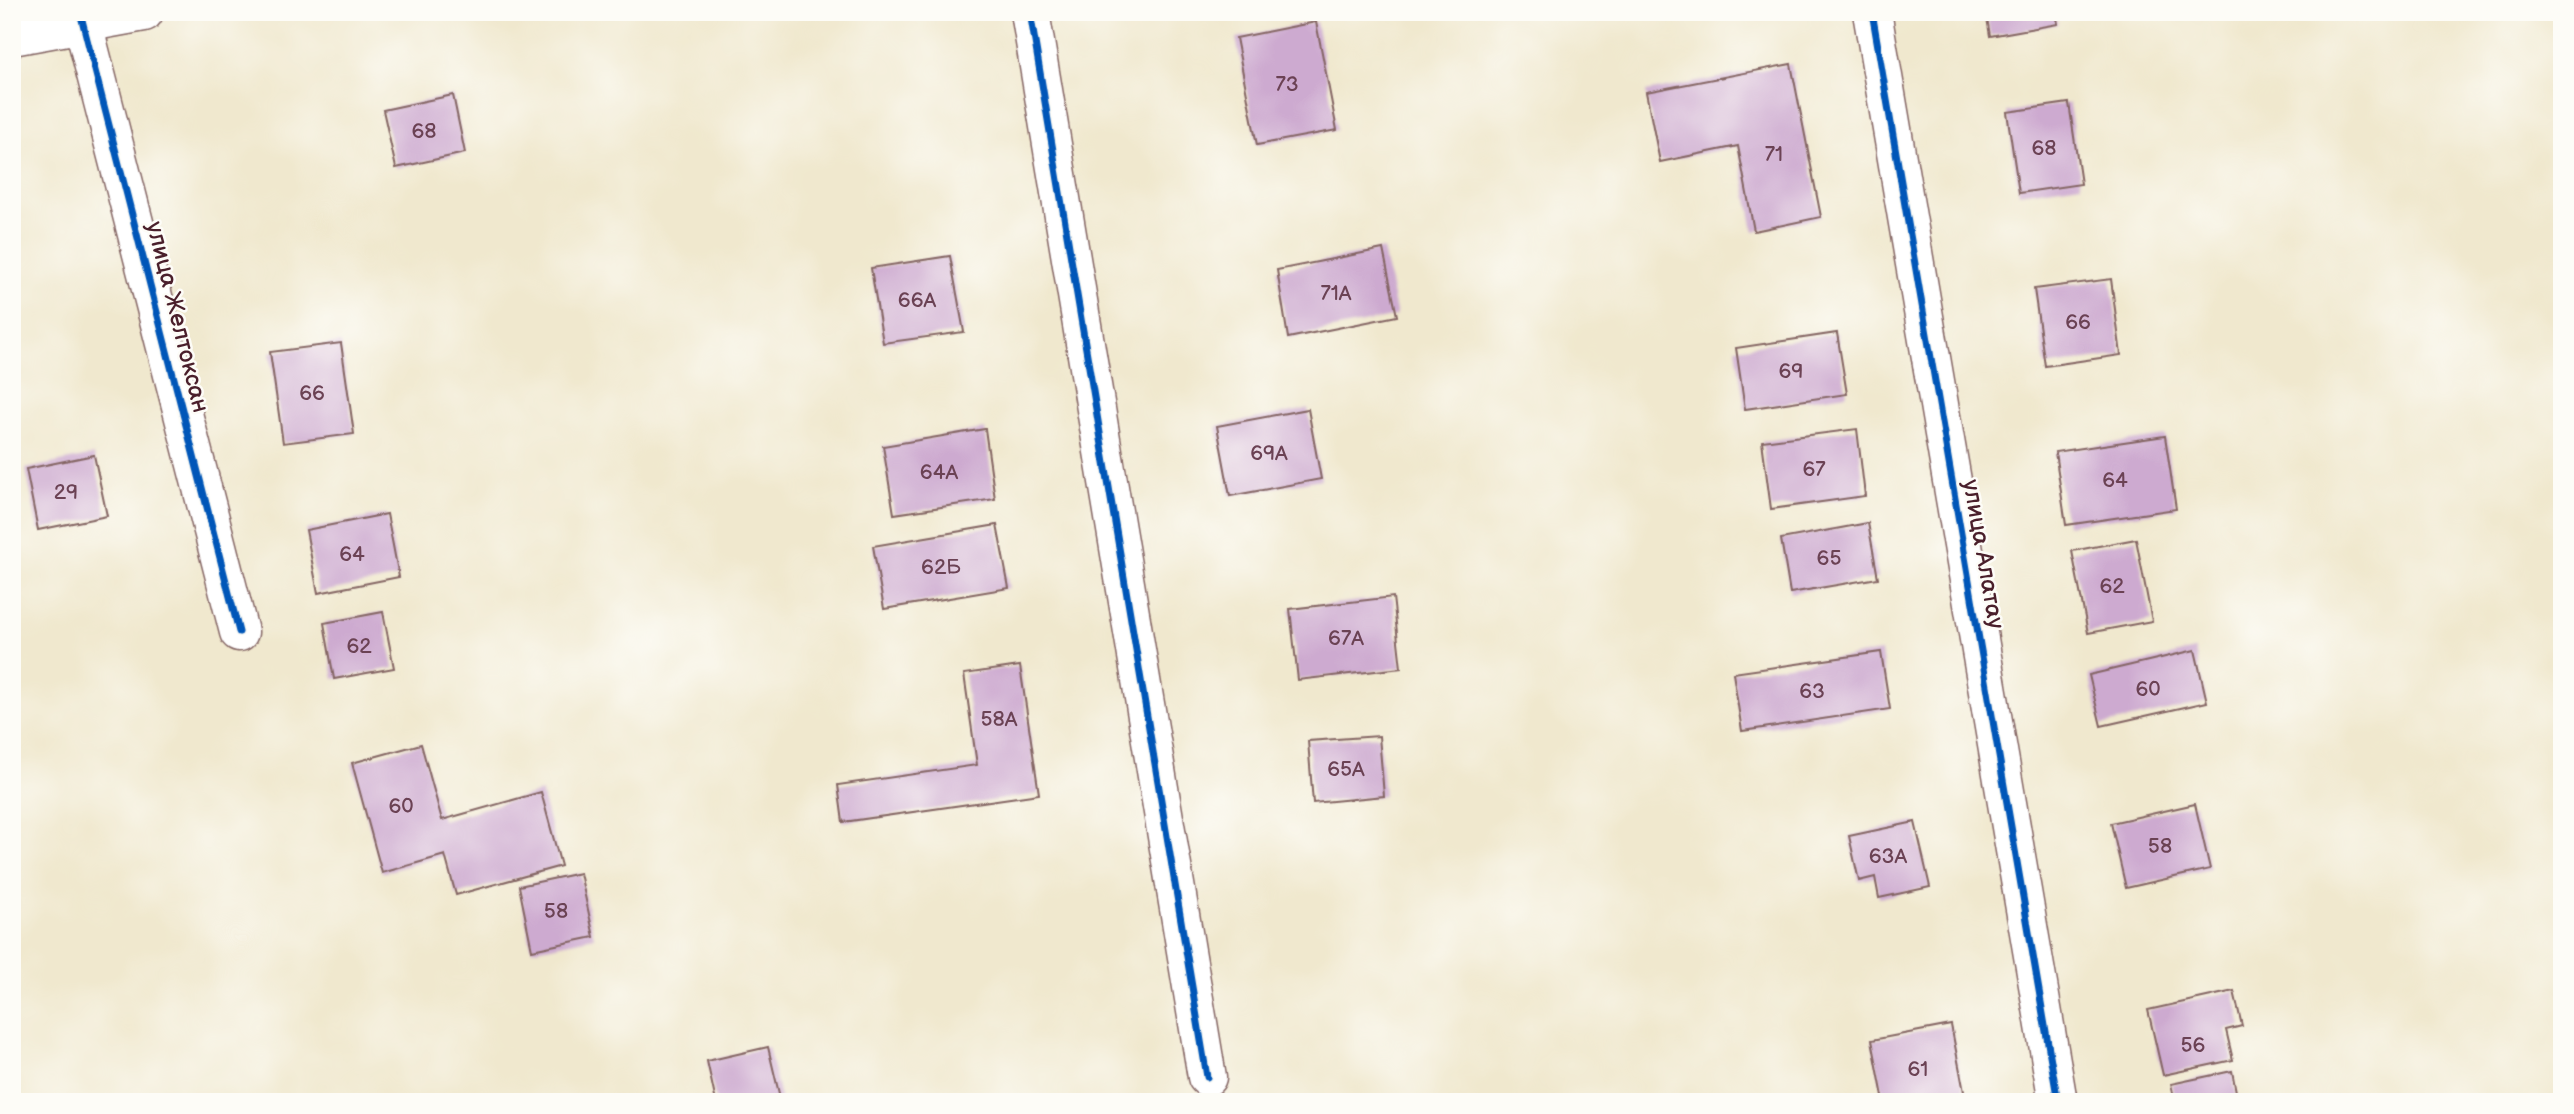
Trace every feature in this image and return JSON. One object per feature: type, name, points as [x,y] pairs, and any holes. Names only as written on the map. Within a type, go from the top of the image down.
[{"type":"street","points":[[12,36],[81,18],[144,12]]},
{"type":"street","points":[[1030,12],[1207,1077]]},
{"type":"street","name":"улица Алатау","points":[[1872,12],[2058,1102]]},
{"type":"street","name":"улица Желтоксан","points":[[81,18],[239,632]]},
{"type":"building","points":[[1986,12],[2056,12],[2058,24],[1990,36]]},
{"type":"building","points":[[1316,22],[1337,130],[1257,145],[1236,38]]},
{"type":"building","points":[[1791,64],[1821,217],[1754,231],[1738,146],[1660,162],[1646,92]]},
{"type":"building","points":[[453,95],[465,153],[396,168],[383,110]]},
{"type":"building","points":[[2069,103],[2081,184],[2019,193],[2007,112]]},
{"type":"building","points":[[1383,249],[1397,316],[1288,338],[1277,270]]},
{"type":"building","points":[[950,256],[964,332],[883,343],[871,268]]},
{"type":"building","points":[[2111,279],[2121,355],[2045,366],[2034,289]]},
{"type":"building","points":[[1837,333],[1847,394],[1745,409],[1736,348]]},
{"type":"building","points":[[341,343],[354,434],[283,443],[270,352]]},
{"type":"building","points":[[1308,409],[1321,479],[1230,496],[1217,426]]},
{"type":"building","points":[[985,429],[995,499],[894,514],[883,446]]},
{"type":"building","points":[[1857,429],[1865,496],[1771,509],[1762,441]]},
{"type":"building","points":[[2165,436],[2176,509],[2066,525],[2055,452]]},
{"type":"building","points":[[94,455],[107,516],[38,530],[26,469]]},
{"type":"building","points":[[387,514],[399,577],[318,593],[306,530]]},
{"type":"building","points":[[1868,523],[1878,578],[1790,593],[1781,539]]},
{"type":"building","points":[[997,525],[1009,588],[884,609],[873,546]]},
{"type":"building","points":[[2136,539],[2152,621],[2088,633],[2072,551]]},
{"type":"building","points":[[1393,597],[1401,668],[1298,680],[1290,609]]},
{"type":"building","points":[[383,612],[394,668],[334,679],[324,623]]},
{"type":"building","points":[[2195,650],[2207,702],[2101,726],[2089,675]]},
{"type":"building","points":[[1881,652],[1890,709],[1742,731],[1733,673]]},
{"type":"building","points":[[1020,666],[1039,794],[843,822],[838,785],[977,765],[964,674]]},
{"type":"building","points":[[1379,736],[1384,796],[1313,803],[1308,741]]},
{"type":"building","points":[[421,744],[442,820],[541,792],[561,866],[456,895],[445,855],[382,873],[352,763]]},
{"type":"building","points":[[2195,804],[2210,869],[2126,888],[2111,823]]},
{"type":"building","points":[[1915,822],[1930,887],[1879,898],[1875,877],[1859,881],[1849,836]]},
{"type":"building","points":[[580,873],[594,937],[532,950],[519,886]]},
{"type":"building","points":[[2234,991],[2242,1026],[2226,1030],[2233,1060],[2163,1075],[2148,1010]]},
{"type":"building","points":[[1951,1025],[1965,1097],[1939,1102],[1884,1102],[1872,1040]]},
{"type":"building","points":[[768,1047],[781,1102],[716,1102],[707,1061]]},
{"type":"building","points":[[2232,1071],[2238,1102],[2175,1102],[2171,1084]]},
{"type":"cycle path","points":[[80,12],[239,632]]},
{"type":"cycle path","points":[[1030,12],[1207,1077]]},
{"type":"cycle path","points":[[1872,12],[2058,1102]]}]
